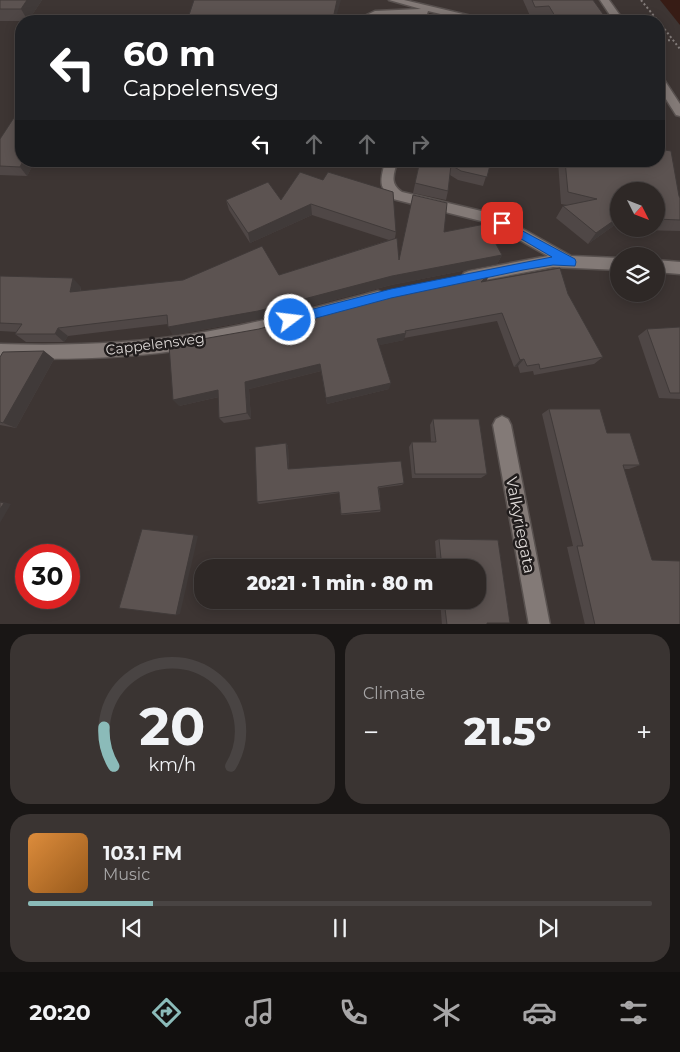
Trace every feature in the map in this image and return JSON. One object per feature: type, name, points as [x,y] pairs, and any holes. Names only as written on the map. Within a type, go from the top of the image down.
[{"type":"street","points":[[392,0],[404,1],[456,15]]},
{"type":"street","points":[[604,0],[615,15]]},
{"type":"street","points":[[373,15],[440,11]]},
{"type":"street","points":[[665,89],[680,112]]},
{"type":"street","points":[[390,167],[387,180],[389,189],[398,196],[493,219],[571,262]]},
{"type":"street","points":[[452,281],[553,261],[610,264]]},
{"type":"street","points":[[665,267],[680,268]]},
{"type":"street","name":"Cappelensveg","points":[[0,352],[115,350],[168,345],[261,328],[391,293]]},
{"type":"street","name":"Valkyriegata","points":[[502,425],[540,624]]},
{"type":"path","points":[[641,0],[653,15]]},
{"type":"path","points":[[665,30],[680,49]]},
{"type":"path","points":[[665,41],[673,40]]},
{"type":"shaded area","points":[[660,0],[680,0],[680,25]]},
{"type":"building","points":[[0,0],[27,0],[21,9],[0,9]]},
{"type":"building","points":[[194,0],[337,0],[334,15],[189,15]]},
{"type":"building","points":[[532,0],[593,0],[604,15],[554,15],[549,6],[535,7]]},
{"type":"building","points":[[15,116],[15,167],[0,166],[0,139]]},
{"type":"building","points":[[665,150],[671,151],[680,198],[680,220],[665,219],[665,182],[610,182],[610,223],[596,233],[563,206],[597,199],[568,192],[566,167],[665,167]]},
{"type":"building","points":[[419,167],[451,167],[448,191],[415,183]]},
{"type":"building","points":[[454,167],[490,167],[487,177],[461,171]]},
{"type":"building","points":[[300,172],[323,180],[328,172],[393,192],[396,232],[311,204],[248,233],[226,200],[268,182],[281,200]]},
{"type":"building","points":[[413,195],[447,203],[444,232],[485,224],[502,255],[392,276],[258,311],[168,327],[167,315],[58,328],[55,334],[15,334],[22,324],[0,323],[0,276],[73,278],[70,292],[183,280],[262,246],[279,275],[397,238],[399,260]]},
{"type":"building","points":[[560,268],[568,294],[603,357],[540,369],[539,364],[527,366],[524,359],[520,360],[502,313],[405,331],[406,333],[377,339],[391,383],[326,398],[320,364],[245,382],[247,413],[219,418],[218,390],[173,400],[169,345],[259,329],[393,292],[490,273],[481,282]]},
{"type":"building","points":[[680,327],[680,393],[670,393],[647,329]]},
{"type":"building","points":[[44,351],[3,423],[0,422],[0,357],[3,352]]},
{"type":"building","points":[[549,409],[600,409],[607,433],[630,433],[640,465],[623,465],[652,560],[680,561],[680,624],[595,624],[577,546],[583,546]]},
{"type":"building","points":[[433,419],[479,419],[487,474],[415,474],[412,442],[436,442]]},
{"type":"building","points":[[286,443],[288,469],[401,461],[404,483],[378,487],[381,510],[341,514],[339,492],[257,502],[255,447]]},
{"type":"building","points":[[142,529],[194,535],[176,615],[119,608]]},
{"type":"building","points":[[439,539],[498,540],[510,623],[447,624],[445,609],[486,609],[486,559],[441,559]]},
{"type":"route","points":[[290,320],[391,293],[523,266],[553,261],[571,262],[502,223]]}]
